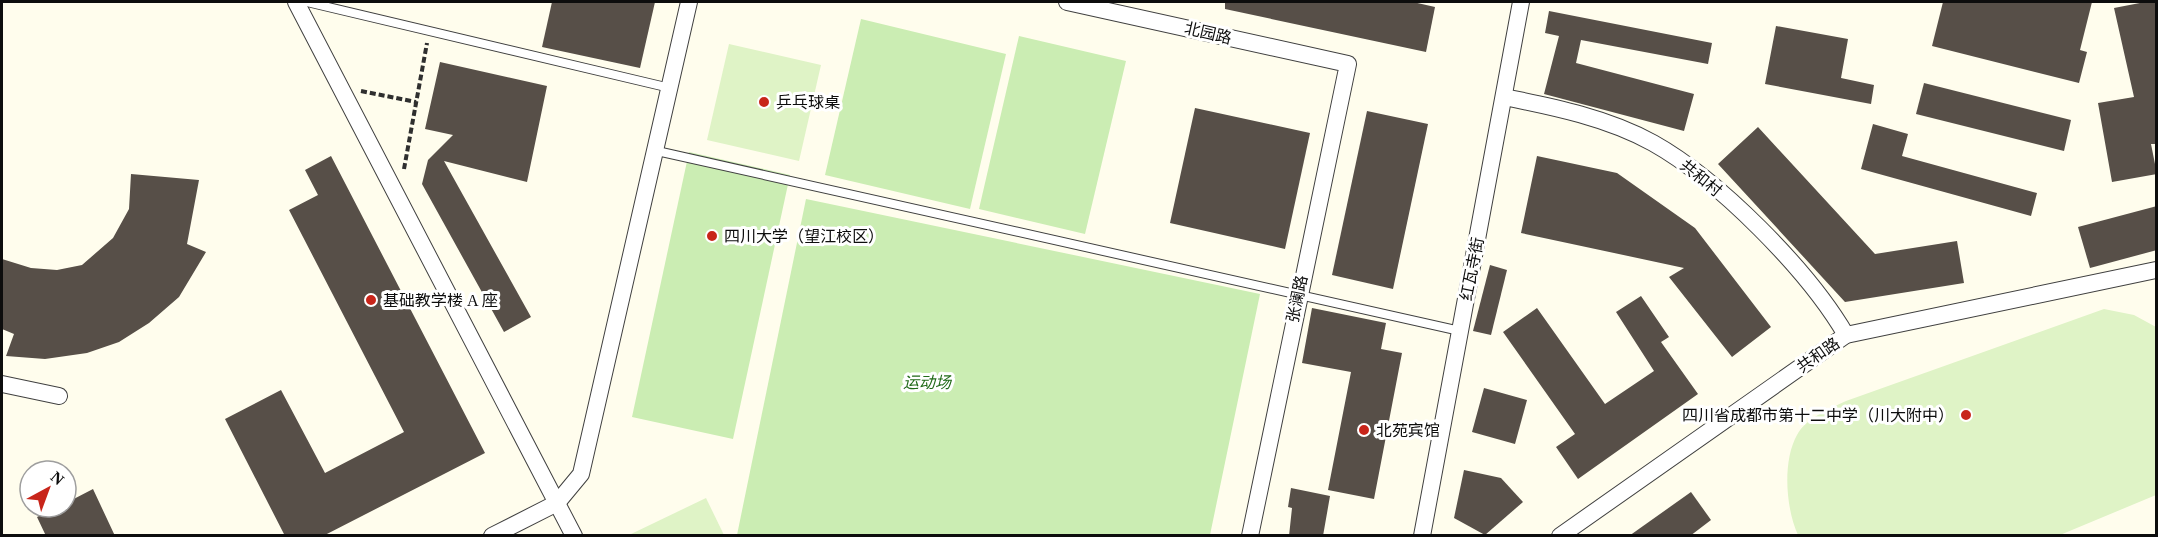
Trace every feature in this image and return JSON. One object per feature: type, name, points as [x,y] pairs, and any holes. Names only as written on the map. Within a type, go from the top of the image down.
[{"type":"street","points":[[296,2],[574,536]]},
{"type":"street","points":[[492,536],[557,503],[581,474],[657,151],[689,2]]},
{"type":"street","name":"北园路","points":[[1067,2],[1348,64]]},
{"type":"street","name":"红瓦寺街","points":[[1422,536],[1521,2]]},
{"type":"street","name":"张澜路","points":[[1250,536],[1298,295],[1348,64]]},
{"type":"street","name":"共和村","points":[[1504,97],[1604,122],[1652,142],[1694,169],[1809,282],[1830,308],[1846,335]]},
{"type":"street","name":"共和路","points":[[1560,536],[1846,335],[2157,270]]},
{"type":"street","points":[[2,384],[59,396]]},
{"type":"lane","points":[[307,2],[670,88]]},
{"type":"lane","points":[[657,151],[1460,332]]},
{"type":"path","points":[[398,198],[429,31]]},
{"type":"path","points":[[340,86],[416,102]]},
{"type":"green space","points":[[861,19],[1006,54],[970,209],[825,175]]},
{"type":"green space","points":[[1019,36],[1126,61],[1085,234],[979,209]]},
{"type":"green space","name":"乒乓球桌","points":[[729,44],[821,65],[799,161],[707,140]]},
{"type":"green space","points":[[689,152],[790,175],[733,439],[632,417]]},
{"type":"green space","name":"运动场","points":[[806,199],[1260,294],[1210,535],[737,535]]},
{"type":"green space","name":"四川省成都市第十二中学（川大附中）","points":[[2104,309],[2134,315],[2156,327],[2156,495],[2060,535],[1798,535],[1788,499],[1789,458],[1797,435],[1812,419],[1846,401]]},
{"type":"green space","points":[[706,498],[724,535],[629,535]]},
{"type":"building","points":[[552,2],[655,2],[640,68],[542,47]]},
{"type":"building","points":[[1225,2],[1413,2],[1435,7],[1426,52],[1225,9]]},
{"type":"building","points":[[1943,2],[2092,2],[2080,50],[2087,52],[2079,83],[1932,46]]},
{"type":"building","points":[[2157,2],[2157,144],[2151,144],[2157,174],[2112,182],[2098,103],[2134,97],[2114,8]]},
{"type":"building","points":[[1549,11],[1712,43],[1708,64],[1581,40],[1576,63],[1694,94],[1684,131],[1544,94],[1559,36],[1545,33]]},
{"type":"building","points":[[1776,26],[1848,39],[1841,78],[1874,85],[1871,104],[1765,84]]},
{"type":"building","points":[[440,62],[547,86],[527,182],[444,161],[531,317],[504,332],[422,184],[428,160],[453,135],[425,129]]},
{"type":"building","points":[[1924,83],[2071,120],[2064,151],[1916,114]]},
{"type":"building","points":[[1195,108],[1310,133],[1285,249],[1170,223]]},
{"type":"building","points":[[1367,111],[1428,124],[1393,289],[1332,275]]},
{"type":"building","points":[[1873,124],[1908,134],[1902,156],[2037,193],[2031,216],[1861,169]]},
{"type":"building","points":[[1758,127],[1875,254],[1957,241],[1964,283],[1845,302],[1718,164]]},
{"type":"building","name":"基础教学楼 A 座","points":[[331,156],[485,453],[323,536],[285,536],[225,419],[281,390],[325,473],[404,432],[289,210],[318,195],[305,170]]},
{"type":"building","points":[[1537,156],[1617,173],[1695,228],[1771,327],[1732,357],[1669,277],[1684,268],[1521,233]]},
{"type":"building","points":[[131,174],[199,180],[187,244],[206,252],[179,297],[149,323],[119,342],[87,353],[45,359],[6,356],[14,334],[2,329],[2,259],[31,268],[57,270],[82,265],[113,238],[129,209]]},
{"type":"building","points":[[2157,206],[2157,250],[2090,268],[2078,227]]},
{"type":"building","points":[[1490,265],[1507,270],[1491,335],[1473,331]]},
{"type":"building","points":[[1641,296],[1669,337],[1661,342],[1698,394],[1578,479],[1556,447],[1575,434],[1503,332],[1537,308],[1605,404],[1654,371],[1616,312]]},
{"type":"building","name":"北苑宾馆","points":[[1312,308],[1386,323],[1381,349],[1402,353],[1374,499],[1328,490],[1351,372],[1302,363]]},
{"type":"building","points":[[1484,388],[1527,400],[1515,444],[1472,432]]},
{"type":"building","points":[[1464,470],[1501,478],[1523,502],[1485,535],[1454,518]]},
{"type":"building","points":[[1291,488],[1330,496],[1323,536],[1289,536],[1292,508],[1288,507]]},
{"type":"building","points":[[93,489],[115,536],[46,536],[38,519],[78,519],[78,497]]},
{"type":"building","points":[[1691,492],[1711,520],[1690,536],[1629,536]]},
{"type":"place","name":"乒乓球桌","points":[[764,102]]},
{"type":"place","name":"四川大学（望江校区）","points":[[712,236]]},
{"type":"place","name":"基础教学楼 A 座","points":[[371,300]]},
{"type":"place","name":"四川省成都市第十二中学（川大附中）","points":[[1966,415]]},
{"type":"place","name":"北苑宾馆","points":[[1364,430]]}]
